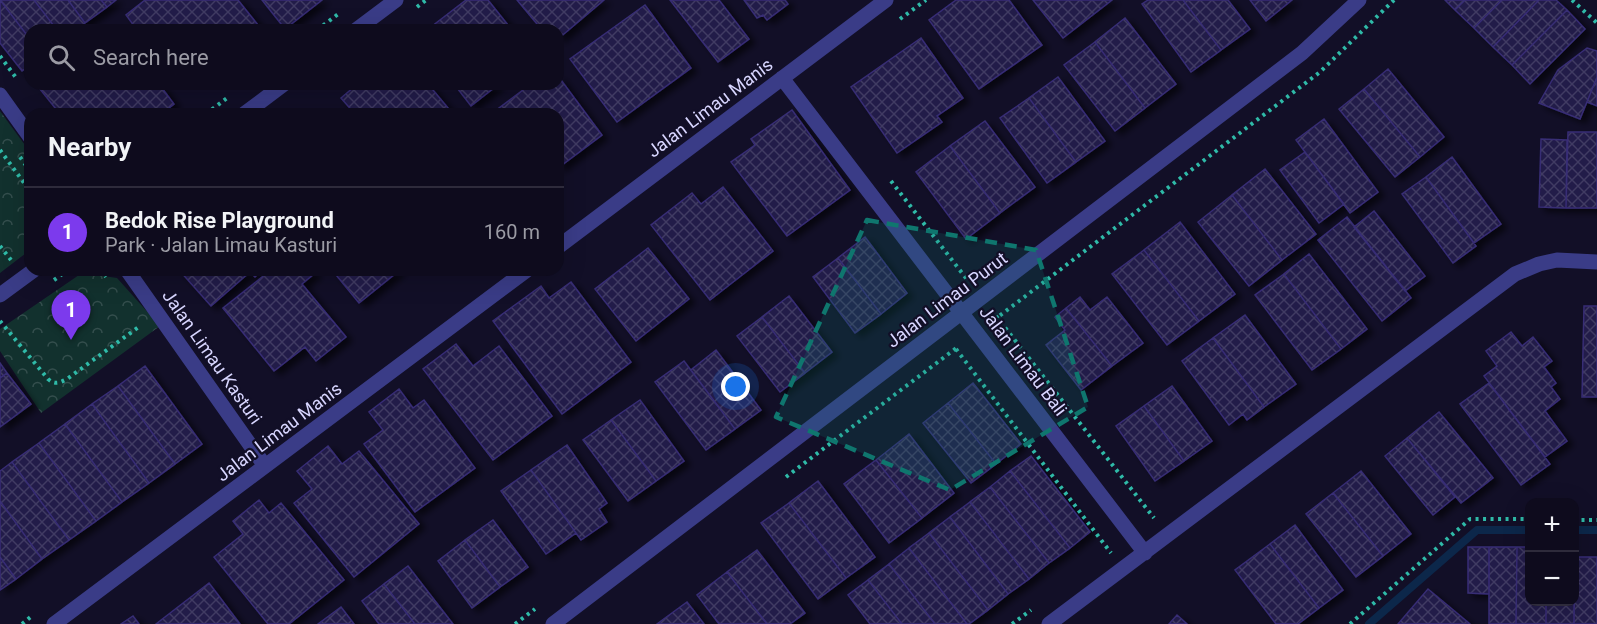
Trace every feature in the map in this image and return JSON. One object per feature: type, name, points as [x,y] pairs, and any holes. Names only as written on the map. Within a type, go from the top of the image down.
[{"type":"street","points":[[364,24],[396,0]]},
{"type":"street","name":"Jalan Limau Manis","points":[[564,242],[886,0]]},
{"type":"street","name":"Jalan Limau Purut","points":[[552,624],[1302,53],[1359,0]]},
{"type":"street","name":"Jalan Limau Bali","points":[[782,78],[1145,553]]},
{"type":"street","points":[[252,108],[276,90]]},
{"type":"street","points":[[0,95],[24,129]]},
{"type":"street","points":[[1049,624],[1515,274],[1539,264],[1557,260],[1597,262]]},
{"type":"street","points":[[0,295],[26,276]]},
{"type":"street","name":"Jalan Limau Kasturi","points":[[131,276],[265,466]]},
{"type":"street","name":"Jalan Limau Manis","points":[[54,624],[519,276]]},
{"type":"path","points":[[778,483],[1320,72],[1394,0]]},
{"type":"path","points":[[1572,0],[1597,23]]},
{"type":"path","points":[[0,150],[24,183]]},
{"type":"path","points":[[888,176],[1168,536]]},
{"type":"path","points":[[0,321],[48,379],[53,383],[58,383],[67,379],[158,313]]},
{"type":"path","points":[[942,329],[1123,569]]},
{"type":"path","points":[[1350,624],[1470,519],[1525,519]]},
{"type":"path","points":[[1579,519],[1597,520]]},
{"type":"highlighted area","points":[[867,220],[1036,250],[1088,407],[950,490],[776,417]]},
{"type":"green space","points":[[0,111],[24,144],[24,255],[0,273]]},
{"type":"green space","points":[[78,276],[117,278],[160,326],[41,413],[0,351],[0,329]]},
{"type":"building","points":[[0,0],[24,31],[24,70],[22,71],[0,43]]},
{"type":"building","points":[[0,0],[34,0],[52,24],[24,24],[24,31]]},
{"type":"building","points":[[34,0],[68,0],[85,23],[84,24],[52,24]]},
{"type":"building","points":[[68,0],[101,0],[107,7],[85,23]]},
{"type":"building","points":[[101,0],[116,0],[107,7]]},
{"type":"building","points":[[145,0],[238,0],[257,24],[133,24],[126,15]]},
{"type":"building","points":[[262,0],[322,0],[291,24],[281,24]]},
{"type":"building","points":[[466,0],[488,0],[507,24],[435,24]]},
{"type":"building","points":[[517,0],[604,0],[564,34],[564,24],[537,24]]},
{"type":"building","points":[[670,0],[719,0],[749,39],[718,62]]},
{"type":"building","points":[[744,0],[785,0],[788,4],[767,20],[763,15],[757,18]]},
{"type":"building","points":[[956,0],[1009,0],[1042,45],[979,89],[929,20]]},
{"type":"building","points":[[1033,0],[1112,0],[1063,38]]},
{"type":"building","points":[[1148,0],[1183,0],[1221,50],[1191,72],[1142,4]]},
{"type":"building","points":[[1183,0],[1228,0],[1250,29],[1221,50]]},
{"type":"building","points":[[1250,0],[1292,0],[1266,21]]},
{"type":"building","points":[[1445,0],[1465,0],[1455,10]]},
{"type":"building","points":[[1465,0],[1502,0],[1474,28],[1455,10]]},
{"type":"building","points":[[1502,0],[1539,0],[1493,47],[1474,28]]},
{"type":"building","points":[[1539,0],[1556,0],[1567,10],[1512,65],[1493,47]]},
{"type":"building","points":[[645,5],[691,68],[617,122],[570,59]]},
{"type":"building","points":[[1567,10],[1585,29],[1530,84],[1512,65]]},
{"type":"building","points":[[1125,18],[1176,84],[1145,108],[1095,42]]},
{"type":"building","points":[[921,38],[963,98],[937,116],[942,122],[897,153],[851,87]]},
{"type":"building","points":[[1095,42],[1145,108],[1115,131],[1064,65]]},
{"type":"building","points":[[1587,48],[1597,51],[1597,77],[1580,119],[1539,103],[1558,70]]},
{"type":"building","points":[[1388,69],[1444,137],[1420,157],[1364,89]]},
{"type":"building","points":[[1058,77],[1105,141],[1076,162],[1029,98]]},
{"type":"building","points":[[1597,77],[1597,106],[1587,102]]},
{"type":"building","points":[[564,84],[602,135],[564,164],[564,108],[499,108],[523,90],[564,90]]},
{"type":"building","points":[[1364,89],[1420,157],[1395,177],[1339,109]]},
{"type":"building","points":[[41,90],[164,90],[174,104],[169,108],[55,108]]},
{"type":"building","points":[[350,90],[433,90],[448,108],[350,108],[341,98]]},
{"type":"building","points":[[459,90],[491,90],[471,106]]},
{"type":"building","points":[[1029,98],[1076,162],[1047,183],[1000,118]]},
{"type":"building","points":[[792,110],[850,190],[787,236],[731,162],[755,145],[751,139]]},
{"type":"building","points":[[1324,119],[1378,192],[1350,213],[1296,140]]},
{"type":"building","points":[[985,121],[1035,187],[1000,213],[950,146]]},
{"type":"building","points":[[1568,132],[1597,132],[1597,208],[1566,208]]},
{"type":"building","points":[[1541,139],[1567,140],[1566,208],[1539,207]]},
{"type":"building","points":[[950,146],[1000,213],[966,239],[916,172]]},
{"type":"building","points":[[1305,152],[1344,204],[1319,223],[1280,170]]},
{"type":"building","points":[[1452,157],[1501,224],[1474,243],[1426,177]]},
{"type":"building","points":[[1265,169],[1316,234],[1282,260],[1232,195]]},
{"type":"building","points":[[1426,177],[1476,246],[1453,263],[1402,194]]},
{"type":"building","points":[[723,187],[773,251],[710,300],[651,225],[692,193],[701,204]]},
{"type":"building","points":[[1232,195],[1282,260],[1249,286],[1198,222]]},
{"type":"building","points":[[1374,211],[1425,276],[1405,291],[1354,227]]},
{"type":"building","points":[[1347,217],[1411,298],[1382,321],[1318,240]]},
{"type":"building","points":[[1180,222],[1235,294],[1199,321],[1144,250]]},
{"type":"building","points":[[865,237],[907,293],[881,314],[838,258]]},
{"type":"building","points":[[648,248],[689,299],[636,341],[595,289]]},
{"type":"building","points":[[1144,250],[1199,321],[1167,345],[1112,274]]},
{"type":"building","points":[[1309,254],[1367,329],[1341,349],[1284,274]]},
{"type":"building","points":[[838,258],[881,314],[855,333],[813,277]]},
{"type":"building","points":[[1284,274],[1341,349],[1312,370],[1255,295]]},
{"type":"building","points":[[184,276],[245,276],[211,306]]},
{"type":"building","points":[[263,276],[311,276],[302,284],[346,337],[316,361],[305,347],[274,371],[223,308]]},
{"type":"building","points":[[337,276],[393,276],[359,303]]},
{"type":"building","points":[[571,282],[631,362],[562,414],[493,321],[541,286],[549,298]]},
{"type":"building","points":[[789,296],[832,352],[805,373],[762,317]]},
{"type":"building","points":[[1080,297],[1090,310],[1107,297],[1143,343],[1112,366],[1066,308]]},
{"type":"building","points":[[1584,306],[1597,306],[1597,397],[1582,397]]},
{"type":"building","points":[[1066,308],[1112,366],[1081,390],[1046,345],[1065,330],[1055,317]]},
{"type":"building","points":[[1245,315],[1296,384],[1264,407],[1213,338]]},
{"type":"building","points":[[762,317],[805,373],[780,392],[737,336]]},
{"type":"building","points":[[1511,332],[1522,346],[1533,337],[1552,361],[1544,367],[1556,383],[1551,387],[1560,399],[1545,411],[1567,441],[1545,457],[1484,376],[1497,366],[1486,351]]},
{"type":"building","points":[[1213,338],[1264,407],[1247,420],[1243,414],[1229,425],[1182,361]]},
{"type":"building","points":[[456,344],[473,366],[499,346],[552,416],[493,460],[423,369]]},
{"type":"building","points":[[716,350],[761,410],[735,429],[691,370]]},
{"type":"building","points":[[684,361],[735,429],[706,450],[655,382]]},
{"type":"building","points":[[0,363],[7,373],[0,378]]},
{"type":"building","points":[[145,366],[202,444],[175,464],[118,386]]},
{"type":"building","points":[[7,373],[31,404],[0,427],[0,378]]},
{"type":"building","points":[[973,383],[1021,444],[996,464],[948,403]]},
{"type":"building","points":[[1489,383],[1550,464],[1521,485],[1460,404]]},
{"type":"building","points":[[118,386],[175,464],[149,483],[92,404]]},
{"type":"building","points":[[1172,386],[1212,441],[1184,461],[1144,406]]},
{"type":"building","points":[[399,389],[413,408],[424,400],[475,468],[415,512],[364,444],[383,430],[369,412]]},
{"type":"building","points":[[640,400],[684,461],[656,481],[611,420]]},
{"type":"building","points":[[948,403],[996,464],[971,483],[923,423]]},
{"type":"building","points":[[92,404],[149,483],[122,502],[65,424]]},
{"type":"building","points":[[1144,406],[1184,461],[1155,481],[1116,426]]},
{"type":"building","points":[[1439,412],[1493,478],[1461,503],[1407,438]]},
{"type":"building","points":[[611,420],[656,481],[628,501],[583,440]]},
{"type":"building","points":[[65,424],[122,502],[96,521],[39,443]]},
{"type":"building","points":[[909,434],[954,493],[922,518],[876,460]]},
{"type":"building","points":[[1407,438],[1455,497],[1433,515],[1385,456]]},
{"type":"building","points":[[39,443],[96,521],[69,540],[12,462]]},
{"type":"building","points":[[567,445],[607,503],[599,509],[607,522],[581,540],[531,470]]},
{"type":"building","points":[[328,446],[342,464],[359,451],[419,524],[354,577],[294,503],[312,489],[297,471]]},
{"type":"building","points":[[1031,456],[1090,532],[1070,548],[1010,471]]},
{"type":"building","points":[[876,460],[922,518],[889,543],[844,484]]},
{"type":"building","points":[[12,462],[69,540],[42,559],[0,501],[0,471]]},
{"type":"building","points":[[531,470],[576,533],[546,554],[501,491]]},
{"type":"building","points":[[1010,471],[1070,548],[1049,563],[990,487]]},
{"type":"building","points":[[1361,471],[1411,534],[1383,556],[1333,493]]},
{"type":"building","points":[[818,481],[875,557],[846,578],[789,503]]},
{"type":"building","points":[[990,487],[1049,563],[1029,579],[970,502]]},
{"type":"building","points":[[1333,493],[1383,556],[1356,577],[1306,514]]},
{"type":"building","points":[[259,500],[269,513],[281,503],[344,580],[289,624],[268,624],[214,557],[243,534],[233,521]]},
{"type":"building","points":[[0,501],[42,559],[16,579],[0,557]]},
{"type":"building","points":[[970,502],[1029,579],[1008,594],[950,517]]},
{"type":"building","points":[[789,503],[846,578],[818,599],[761,523]]},
{"type":"building","points":[[950,517],[1008,594],[988,610],[929,533]]},
{"type":"building","points":[[493,520],[528,567],[500,587],[465,540]]},
{"type":"building","points":[[1295,525],[1343,590],[1319,608],[1270,544]]},
{"type":"building","points":[[929,533],[988,610],[969,624],[909,548]]},
{"type":"building","points":[[465,540],[500,587],[472,608],[438,561]]},
{"type":"building","points":[[1270,544],[1319,608],[1298,624],[1276,624],[1235,570]]},
{"type":"building","points":[[1468,547],[1489,547],[1489,594],[1468,593]]},
{"type":"building","points":[[1489,547],[1517,547],[1516,624],[1489,624]]},
{"type":"building","points":[[1517,547],[1525,547],[1525,606],[1546,606],[1546,624],[1516,624]]},
{"type":"building","points":[[909,548],[967,624],[935,624],[889,564]]},
{"type":"building","points":[[757,550],[805,613],[790,624],[767,624],[727,572]]},
{"type":"building","points":[[0,557],[16,579],[0,590]]},
{"type":"building","points":[[1579,557],[1597,557],[1597,624],[1574,624],[1574,606],[1579,606]]},
{"type":"building","points":[[889,564],[935,624],[902,624],[868,580]]},
{"type":"building","points":[[408,566],[453,624],[415,624],[384,584]]},
{"type":"building","points":[[727,572],[767,624],[719,624],[697,595]]},
{"type":"building","points":[[868,580],[902,624],[870,624],[848,595]]},
{"type":"building","points":[[209,583],[240,624],[156,624]]},
{"type":"building","points":[[384,584],[415,624],[379,624],[362,601]]},
{"type":"building","points":[[1428,589],[1470,624],[1398,624]]},
{"type":"building","points":[[687,602],[704,624],[657,624]]},
{"type":"building","points":[[1546,606],[1574,606],[1574,624],[1546,624]]},
{"type":"building","points":[[341,607],[354,624],[318,624]]},
{"type":"building","points":[[1177,615],[1187,624],[1169,624]]},
{"type":"building","points":[[133,616],[139,624],[121,624]]},
{"type":"waterway","points":[[1369,624],[1477,530],[1525,530]]},
{"type":"waterway","points":[[1579,530],[1597,530]]},
{"type":"place","name":"Bedok Rise Playground","points":[[71,340]]}]
